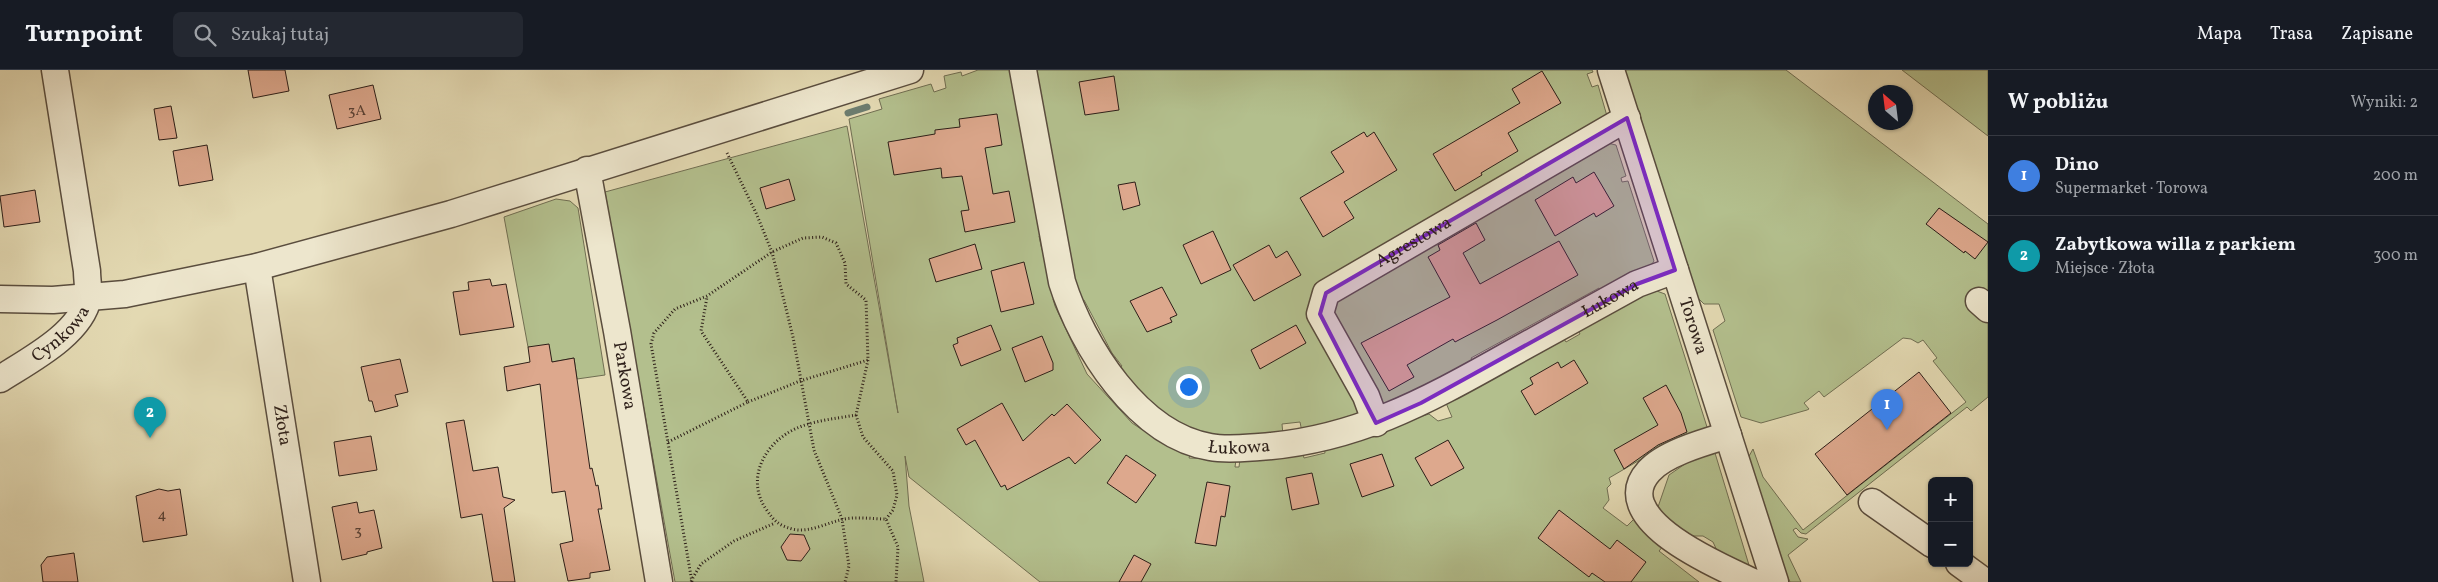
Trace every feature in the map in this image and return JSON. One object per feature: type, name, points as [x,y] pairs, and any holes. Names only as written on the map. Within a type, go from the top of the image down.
[{"type":"street","points":[[55,70],[87,270],[88,298]]},
{"type":"street","points":[[0,299],[88,298],[174,286],[258,267],[451,214],[910,70]]},
{"type":"street","name":"Łukowa","points":[[1023,70],[1062,282],[1070,306],[1085,338],[1102,366],[1125,395],[1170,431],[1188,441],[1210,447],[1278,446],[1376,423],[1421,403],[1638,284],[1675,270]]},
{"type":"street","name":"Torowa","points":[[1611,70],[1775,582]]},
{"type":"street","name":"Agrestowa","points":[[1376,423],[1366,396],[1320,314],[1326,293],[1626,118]]},
{"type":"street","name":"Parkowa","points":[[587,170],[617,330],[659,582]]},
{"type":"street","name":"Złota","points":[[258,267],[307,582]]},
{"type":"street","name":"Cynkowa","points":[[0,379],[51,346],[80,318],[88,298]]},
{"type":"street","points":[[1728,435],[1699,444],[1661,461],[1649,470],[1638,490],[1641,506],[1650,521],[1666,535],[1753,582]]},
{"type":"street","points":[[1872,502],[1928,541]]},
{"type":"street","points":[[1964,567],[1985,582]]},
{"type":"path","points":[[717,130],[772,252],[793,337],[814,450],[842,520],[849,566],[845,582]]},
{"type":"path","points":[[692,582],[651,344],[654,333],[675,309],[707,296],[772,252],[803,238],[822,237],[836,243],[845,263],[846,284],[866,300],[868,360],[856,415],[863,436],[893,472],[897,495],[893,510],[886,519]]},
{"type":"path","points":[[707,296],[701,331],[748,402]]},
{"type":"path","points":[[668,442],[748,402],[800,381],[868,360]]},
{"type":"path","points":[[856,415],[809,424],[786,433],[767,451],[756,475],[759,499],[775,523],[794,530],[822,527],[842,520],[886,519]]},
{"type":"path","points":[[886,519],[898,547],[896,582]]},
{"type":"path","points":[[692,582],[701,564],[734,541],[775,523]]},
{"type":"highlighted area","points":[[1627,118],[1675,270],[1637,284],[1421,403],[1376,423],[1320,314],[1326,293]]},
{"type":"green space","points":[[978,70],[1014,70],[1033,198],[1038,199],[1044,235],[1039,236],[1042,250],[1046,250],[1058,298],[1053,299],[1087,374],[1132,423],[1141,429],[1146,426],[1191,452],[1189,458],[1236,460],[1235,467],[1239,467],[1240,459],[1302,450],[1304,458],[1325,453],[1324,446],[1429,414],[1438,421],[1452,417],[1446,403],[1564,339],[1566,342],[1580,334],[1578,330],[1614,307],[1654,290],[1665,294],[1707,427],[1702,432],[1662,447],[1609,478],[1611,484],[1607,488],[1609,500],[1603,508],[1627,526],[1635,518],[1664,545],[1659,551],[1699,582],[1040,582],[909,477],[905,456],[909,506],[924,582],[675,582],[605,192],[847,126],[898,413],[849,119],[882,109],[879,99],[931,84],[934,92],[946,88],[944,76],[961,72],[962,76]]},
{"type":"green space","points":[[1032,70],[1592,70],[1593,72],[1587,74],[1592,87],[1598,85],[1607,116],[1315,284],[1309,318],[1362,402],[1360,416],[1302,432],[1300,422],[1282,424],[1283,435],[1231,440],[1177,426],[1116,370],[1122,366],[1112,353],[1084,300],[1077,302]]},
{"type":"green space","points":[[1622,70],[1786,70],[1988,224],[1988,397],[1971,411],[1967,407],[1806,534],[1801,533],[1796,528],[1793,530],[1798,537],[1808,539],[1788,555],[1801,582],[1790,582],[1787,576],[1748,458],[1753,449],[1763,477],[1803,530],[1966,402],[1933,361],[1937,358],[1923,340],[1918,343],[1911,339],[1903,338],[1824,397],[1819,391],[1804,403],[1809,409],[1807,410],[1761,423],[1741,417],[1713,330],[1725,321],[1719,304],[1704,304],[1693,293]]},
{"type":"green space","points":[[1902,70],[1988,70],[1988,136]]},
{"type":"green space","points":[[1607,143],[1616,145],[1626,176],[1621,178],[1622,182],[1628,181],[1654,261],[1652,264],[1602,293],[1599,288],[1471,358],[1475,364],[1384,407],[1330,314],[1329,301],[1459,223],[1463,230],[1474,221]]},
{"type":"green space","points":[[556,199],[570,201],[578,208],[605,375],[577,379],[574,358],[552,362],[528,347],[504,217]]},
{"type":"green space","points":[[1707,452],[1715,453],[1752,575],[1719,555],[1713,542],[1703,536],[1684,536],[1669,527],[1658,507],[1669,475],[1698,455]]},
{"type":"building","points":[[248,70],[285,70],[289,91],[253,98]]},
{"type":"building","points":[[1542,71],[1561,103],[1508,133],[1518,151],[1455,191],[1433,154],[1520,103],[1512,89]]},
{"type":"building","points":[[1114,76],[1119,110],[1085,115],[1079,82]]},
{"type":"building","points":[[373,85],[381,119],[337,129],[329,95]]},
{"type":"building","points":[[171,106],[177,138],[159,140],[154,109]]},
{"type":"building","points":[[997,114],[1002,145],[985,148],[993,194],[1009,191],[1015,222],[965,232],[961,211],[969,210],[962,176],[942,178],[941,168],[894,175],[888,142],[935,134],[935,130],[960,127],[959,119]]},
{"type":"building","points":[[1364,132],[1367,137],[1374,132],[1397,170],[1344,202],[1354,218],[1323,237],[1300,198],[1344,172],[1331,152]]},
{"type":"building","points":[[207,145],[213,180],[179,186],[173,151]]},
{"type":"building","points":[[1594,172],[1614,206],[1596,217],[1594,213],[1555,236],[1535,200],[1573,177],[1576,183]]},
{"type":"building","points":[[789,179],[795,200],[766,209],[760,188]]},
{"type":"building","points":[[1135,182],[1140,205],[1123,210],[1118,185]]},
{"type":"building","points":[[35,190],[40,222],[4,227],[0,196]]},
{"type":"building","points":[[1939,208],[1988,242],[1975,259],[1965,251],[1964,253],[1926,224]]},
{"type":"building","points":[[1476,223],[1485,240],[1463,253],[1480,284],[1559,241],[1578,275],[1497,320],[1455,342],[1453,339],[1407,365],[1414,377],[1389,391],[1361,343],[1450,297],[1428,257],[1440,250],[1438,245]]},
{"type":"building","points":[[1213,231],[1231,270],[1201,284],[1183,245]]},
{"type":"building","points":[[975,244],[982,269],[936,282],[929,259]]},
{"type":"building","points":[[1269,245],[1276,258],[1287,251],[1301,275],[1254,301],[1233,265]]},
{"type":"building","points":[[1024,262],[1034,304],[1001,312],[991,271]]},
{"type":"building","points":[[490,279],[492,286],[506,284],[514,327],[460,335],[453,292],[469,290],[468,282]]},
{"type":"building","points":[[1162,287],[1177,315],[1170,318],[1172,322],[1147,332],[1130,301]]},
{"type":"building","points":[[991,325],[1001,350],[961,366],[953,345],[958,343],[957,338]]},
{"type":"building","points":[[1296,325],[1306,343],[1260,369],[1251,350]]},
{"type":"building","points":[[1042,336],[1053,363],[1053,370],[1025,382],[1012,348]]},
{"type":"building","points":[[549,344],[552,362],[574,358],[590,469],[592,468],[596,486],[598,485],[602,509],[598,509],[610,570],[590,573],[590,578],[568,581],[560,544],[573,541],[565,491],[552,493],[540,384],[507,391],[504,367],[530,362],[528,347]]},
{"type":"building","points":[[400,359],[408,392],[395,395],[398,406],[375,412],[372,401],[369,401],[361,367]]},
{"type":"building","points":[[1574,360],[1588,383],[1535,415],[1521,391],[1533,384],[1530,378],[1558,362],[1561,368]]},
{"type":"building","points":[[1919,372],[1951,413],[1847,495],[1815,454]]},
{"type":"building","points":[[1666,385],[1681,413],[1687,432],[1658,445],[1624,469],[1614,450],[1658,425],[1643,398]]},
{"type":"building","points":[[1002,403],[1023,441],[1052,414],[1054,416],[1067,404],[1101,440],[1075,464],[1069,457],[1007,490],[1005,485],[1001,487],[975,440],[966,445],[957,429]]},
{"type":"building","points":[[464,420],[473,471],[498,467],[503,497],[515,500],[504,508],[515,582],[493,582],[482,514],[461,518],[446,423]]},
{"type":"building","points":[[371,436],[377,470],[339,476],[334,442]]},
{"type":"building","points":[[1448,440],[1464,468],[1431,486],[1415,458]]},
{"type":"building","points":[[1382,454],[1394,486],[1362,497],[1350,464]]},
{"type":"building","points":[[1126,455],[1156,475],[1136,503],[1107,483]]},
{"type":"building","points":[[1312,473],[1319,504],[1292,510],[1286,478]]},
{"type":"building","points":[[1207,482],[1230,486],[1225,517],[1221,516],[1216,546],[1195,543]]},
{"type":"building","points":[[159,489],[168,491],[180,489],[187,535],[143,542],[136,496]]},
{"type":"building","points":[[357,502],[359,513],[374,510],[382,548],[342,560],[332,507]]},
{"type":"building","points":[[1559,510],[1610,549],[1617,540],[1646,562],[1631,582],[1605,582],[1592,573],[1589,577],[1538,538]]},
{"type":"building","points":[[790,534],[804,535],[810,549],[801,561],[787,560],[781,547]]},
{"type":"building","points":[[74,553],[78,582],[43,582],[41,565],[47,557]]},
{"type":"building","points":[[1134,555],[1151,564],[1141,582],[1119,582]]},
{"type":"waterway","points":[[848,113],[867,107]]},
{"type":"place","name":"Dino","points":[[1887,430]]},
{"type":"place","name":"Zabytkowa willa z parkiem","points":[[150,438]]}]
